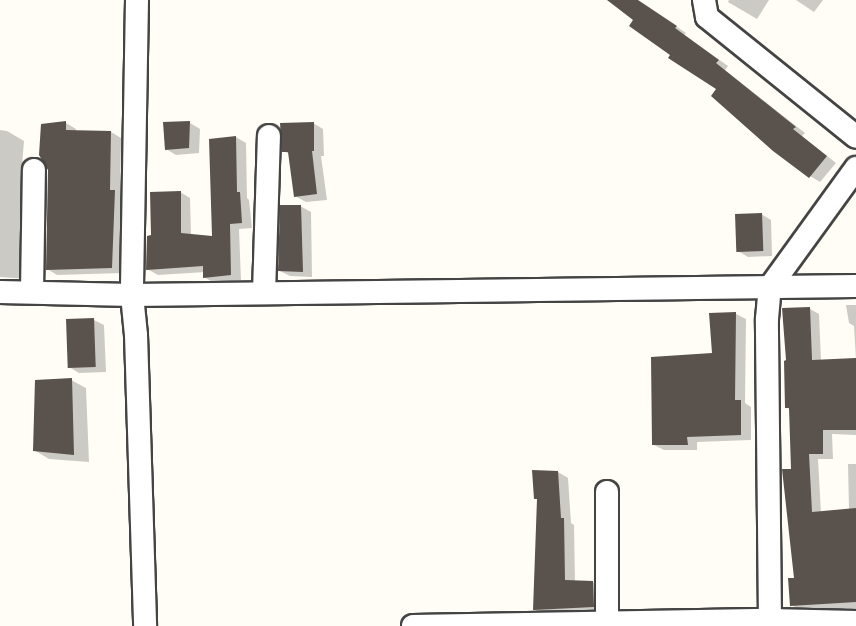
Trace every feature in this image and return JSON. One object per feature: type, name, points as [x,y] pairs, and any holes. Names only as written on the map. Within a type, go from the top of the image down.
[{"type":"street","points":[[137,0],[132,295],[136,346],[145,626]]},
{"type":"street","points":[[704,0],[707,17],[856,137]]},
{"type":"street","points":[[264,293],[269,136]]},
{"type":"street","points":[[770,620],[767,319],[770,287],[856,168]]},
{"type":"street","points":[[32,292],[34,170]]},
{"type":"street","points":[[0,292],[132,295],[856,286]]},
{"type":"street","points":[[607,492],[607,623]]},
{"type":"street","points":[[413,626],[770,620],[856,622]]},
{"type":"building","points":[[607,0],[638,0],[677,26],[675,28],[719,60],[716,63],[796,127],[793,129],[827,156],[809,178],[773,151],[711,96],[716,89],[668,58],[670,55],[629,26],[633,20]]},
{"type":"building","points":[[66,121],[66,130],[111,131],[110,190],[115,190],[112,268],[46,270],[48,170],[39,155],[41,124]]},
{"type":"building","points":[[190,121],[189,148],[165,150],[163,122]]},
{"type":"building","points":[[314,122],[314,151],[312,151],[317,194],[294,197],[288,152],[282,152],[280,123]]},
{"type":"building","points":[[236,136],[237,192],[240,192],[242,223],[230,224],[231,275],[203,278],[203,266],[146,270],[147,236],[151,235],[150,192],[181,191],[181,233],[212,236],[209,139]]},
{"type":"building","points":[[280,205],[301,205],[303,272],[278,271]]},
{"type":"building","points":[[762,213],[763,251],[736,252],[735,214]]},
{"type":"building","points":[[810,307],[812,360],[856,358],[856,430],[823,430],[823,454],[809,454],[812,512],[856,508],[856,602],[790,606],[788,578],[794,578],[782,469],[791,469],[789,408],[785,408],[784,361],[786,360],[782,308]]},
{"type":"building","points":[[736,312],[735,400],[741,400],[741,435],[687,437],[688,445],[652,445],[651,357],[712,353],[709,313]]},
{"type":"building","points":[[94,318],[96,367],[68,368],[66,319]]},
{"type":"building","points":[[72,378],[74,455],[33,451],[35,380]]},
{"type":"building","points":[[532,470],[558,471],[561,518],[564,518],[565,580],[593,581],[594,607],[533,610],[537,499],[534,499]]}]
